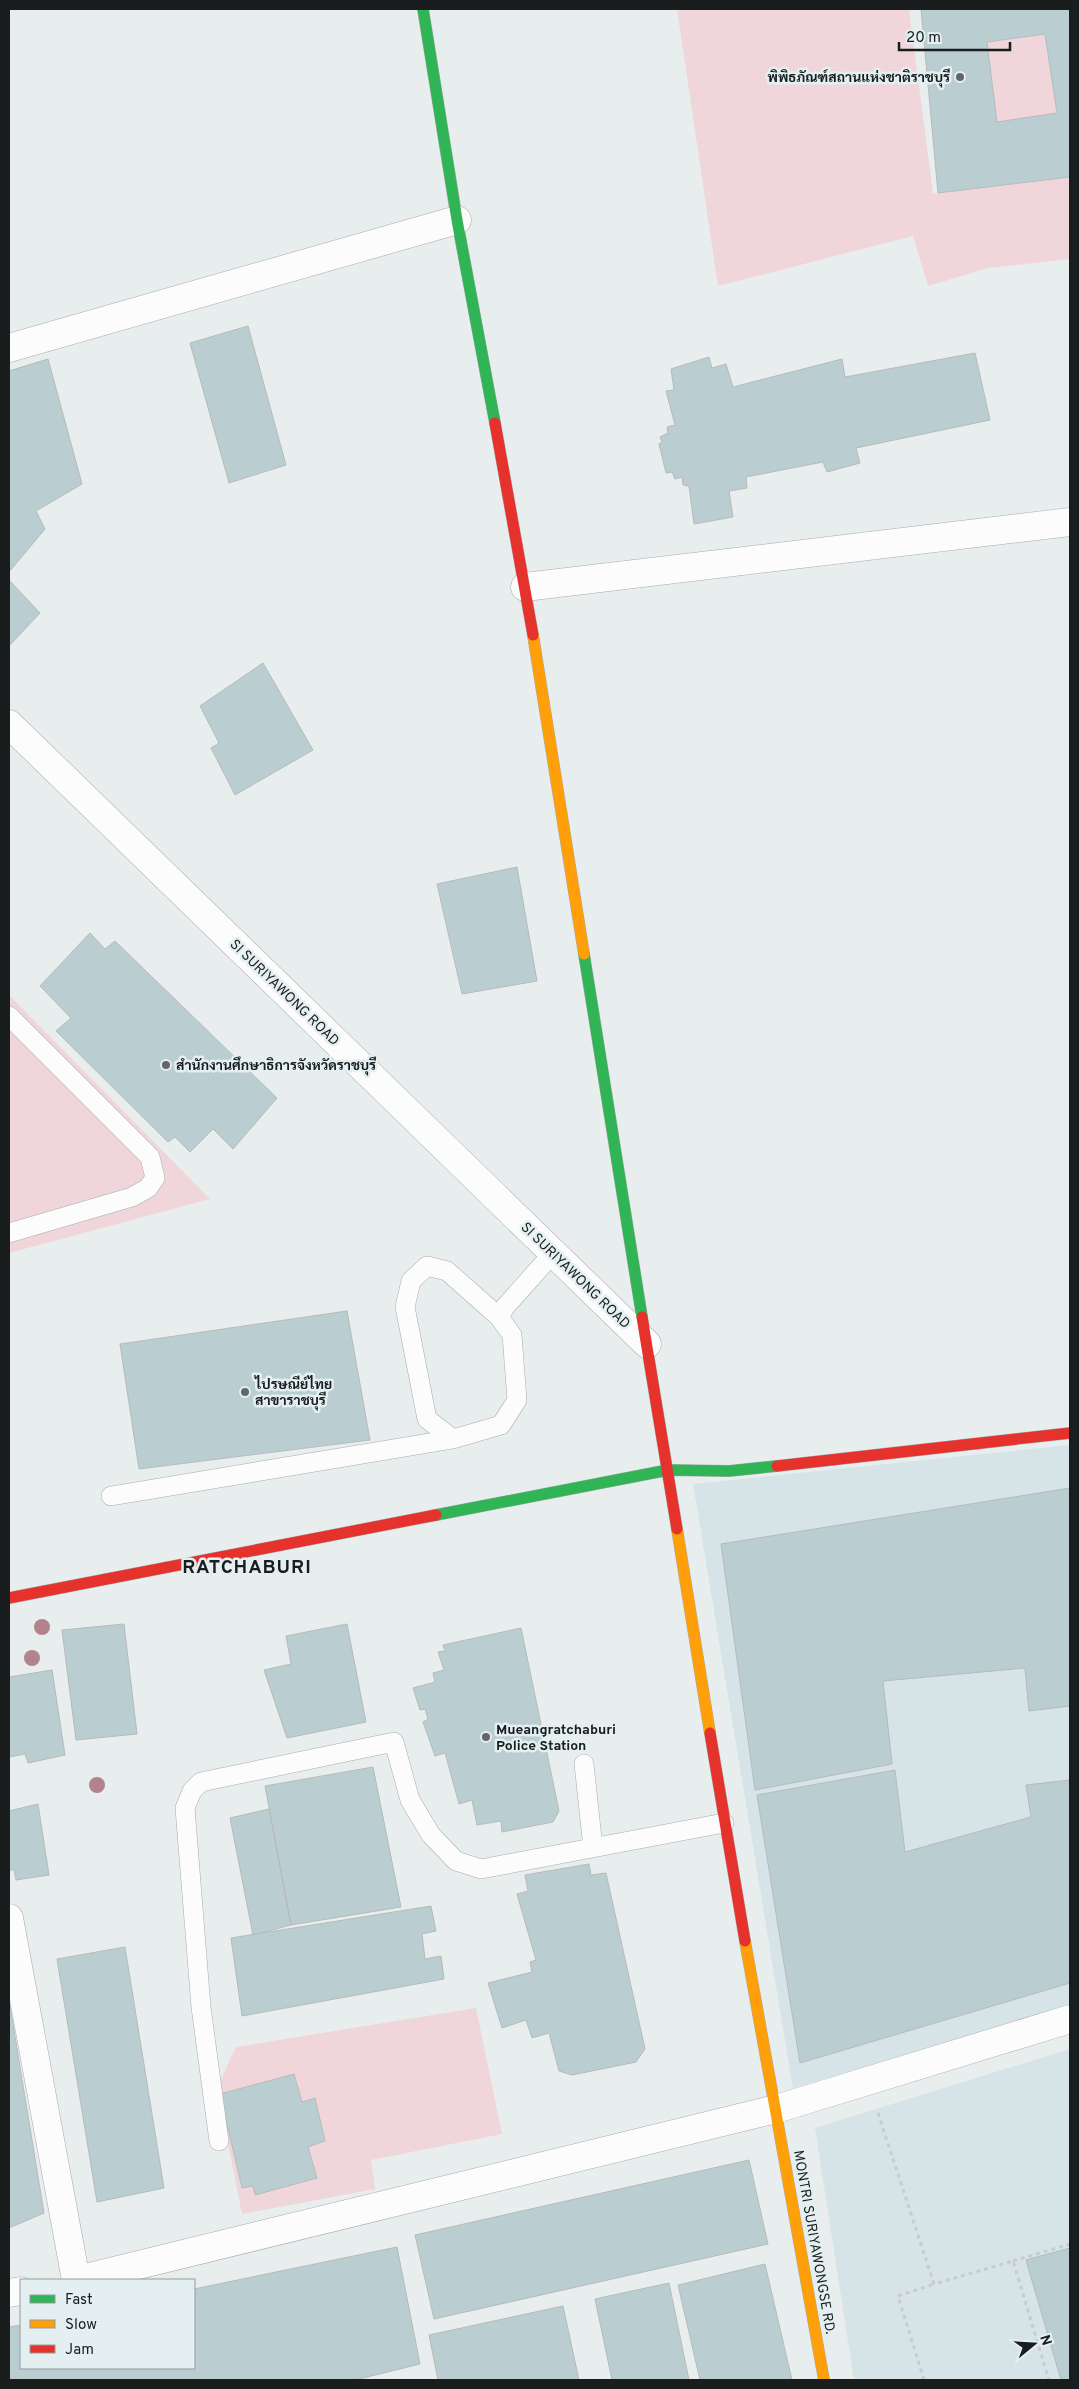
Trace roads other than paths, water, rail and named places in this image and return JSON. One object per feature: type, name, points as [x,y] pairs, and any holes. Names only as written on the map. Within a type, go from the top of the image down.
[{"type":"street","name":"MONTRI SURIYAWONGSE RD.","points":[[424,9],[457,220],[525,587],[724,1824],[824,2380]]},
{"type":"street","points":[[9,348],[457,220]]},
{"type":"street","points":[[525,587],[1070,522]]},
{"type":"street","name":"SI SURIYAWONG ROAD","points":[[9,724],[647,1344]]},
{"type":"street","points":[[9,1598],[668,1470],[729,1471],[1070,1433]]},
{"type":"street","points":[[9,1918],[76,2279]]},
{"type":"street","points":[[80,2279],[776,2109],[1070,2019]]},
{"type":"lane","points":[[9,1016],[150,1157],[155,1178],[148,1188],[132,1197],[9,1233]]},
{"type":"lane","points":[[499,1317],[505,1307],[553,1253]]},
{"type":"lane","points":[[111,1496],[453,1439],[501,1425],[517,1400],[512,1335],[499,1317],[447,1271],[427,1266],[411,1281],[405,1307],[427,1419],[453,1439]]},
{"type":"lane","points":[[219,2141],[201,2007],[185,1808],[192,1792],[201,1782],[394,1742],[410,1800],[431,1835],[456,1862],[481,1869],[724,1824]]},
{"type":"lane","points":[[584,1764],[593,1848]]},
{"type":"place","name":"พิพิธภัณฑ์สถานแห่งชาติราชบุรี","points":[[960,77]]},
{"type":"place","name":"สำนักงานศึกษาธิการจังหวัดราชบุรี","points":[[166,1065]]},
{"type":"place","name":"ไปรษณีย์ไทย สาขาราชบุรี","points":[[245,1392]]},
{"type":"place","name":"Mueangratchaburi Police Station","points":[[486,1737]]},
{"type":"district","name":"RATCHABURI","points":[[247,1566]]}]
